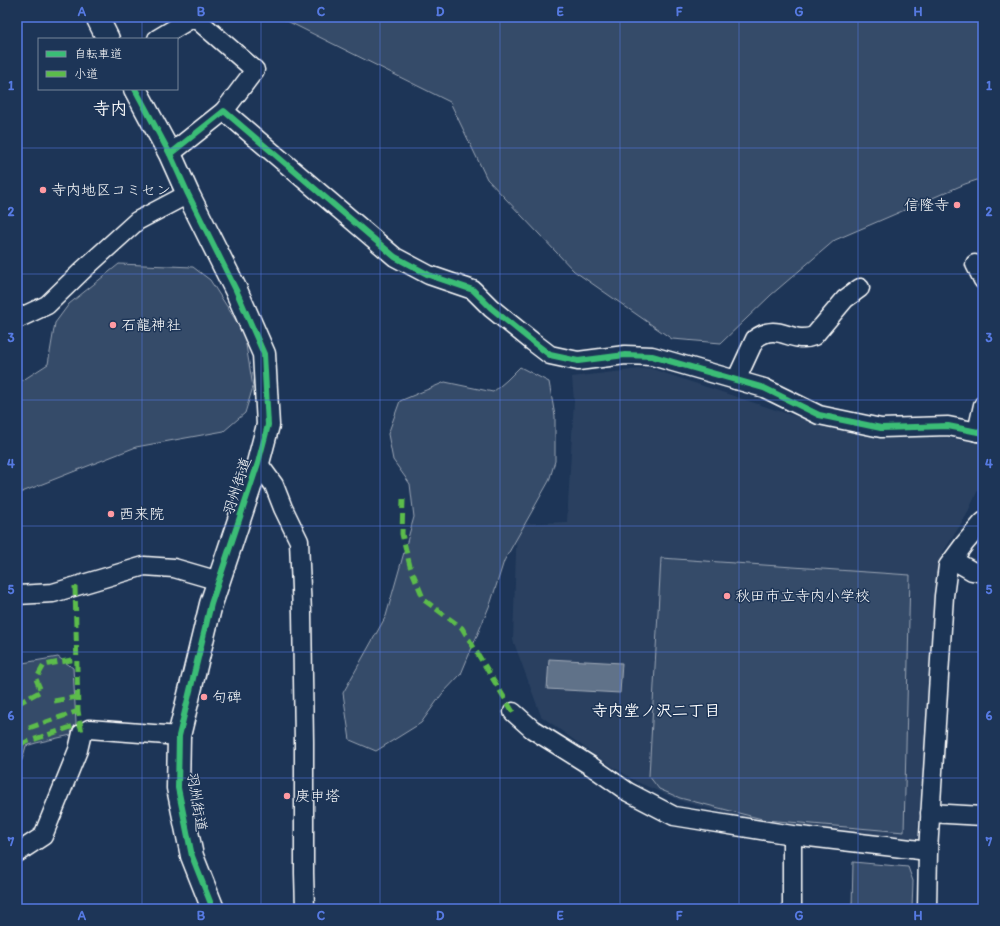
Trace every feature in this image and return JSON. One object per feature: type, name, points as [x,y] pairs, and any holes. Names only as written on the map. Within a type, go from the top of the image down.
[{"type":"street","points":[[97,17],[108,38]]},
{"type":"street","points":[[159,38],[194,17],[255,70],[224,111],[170,154]]},
{"type":"street","name":"羽州街道","points":[[136,90],[170,154],[188,194],[236,290],[264,354],[268,425],[258,463],[211,604],[179,736],[178,788],[192,856],[212,909]]},
{"type":"street","points":[[224,111],[395,257],[429,275],[473,290],[491,308],[550,355],[578,361],[625,355],[652,356],[764,388],[819,415],[881,428],[948,426],[980,432],[983,405]]},
{"type":"street","points":[[17,319],[47,305],[83,270],[138,221],[188,194]]},
{"type":"street","points":[[736,380],[755,339],[765,333],[774,331],[800,338],[814,336],[845,299],[860,288]]},
{"type":"street","points":[[258,463],[274,485],[299,541],[304,727],[305,909]]},
{"type":"street","points":[[927,909],[930,813],[944,596],[948,566],[983,522]]},
{"type":"street","points":[[953,560],[972,571],[983,573]]},
{"type":"street","points":[[17,595],[53,593],[144,566],[174,568],[219,581]]},
{"type":"street","points":[[513,712],[532,729],[628,792],[674,816],[792,835],[928,851]]},
{"type":"street","points":[[17,853],[43,836],[78,750],[82,733],[89,730],[179,736]]},
{"type":"street","points":[[930,813],[983,816]]},
{"type":"street","points":[[792,835],[792,909]]},
{"type":"shaded area","points":[[279,17],[983,17],[983,178],[965,184],[835,240],[771,295],[721,343],[672,339],[574,271],[487,179],[450,102]]},
{"type":"shaded area","points":[[119,264],[193,267],[210,280],[244,333],[253,387],[245,413],[224,431],[136,447],[17,494],[17,384],[48,364],[55,323],[69,304]]},
{"type":"shaded area","points":[[520,367],[549,382],[555,416],[555,461],[549,481],[504,561],[491,602],[461,674],[442,694],[421,723],[376,751],[350,740],[343,693],[386,616],[414,517],[410,484],[393,460],[388,434],[400,401],[445,382],[493,392]]},
{"type":"shaded area","name":"秋田市立寺内小学校","points":[[649,368],[812,422],[980,442],[983,446],[983,479],[966,516],[943,552],[917,842],[817,831],[756,821],[684,802],[637,782],[599,758],[541,716],[513,640],[517,524],[567,522],[574,401],[572,377]]},
{"type":"shaded area","points":[[661,558],[910,575],[904,832],[766,820],[680,798],[659,789],[649,776]]},
{"type":"shaded area","points":[[58,657],[73,668],[76,723],[71,735],[26,746],[22,760],[17,767],[17,664]]},
{"type":"shaded area","points":[[549,659],[622,663],[620,693],[547,689]]},
{"type":"shaded area","points":[[853,862],[908,867],[913,881],[912,909],[852,909]]},
{"type":"marked path","points":[[403,499],[402,534],[410,566],[424,600],[462,628],[513,712]]},
{"type":"marked path","points":[[75,586],[78,711],[82,733]]},
{"type":"marked path","points":[[17,704],[41,691],[36,679],[44,665],[77,659]]},
{"type":"marked path","points":[[54,701],[77,697]]},
{"type":"marked path","points":[[29,728],[78,711]]},
{"type":"marked path","points":[[20,744],[80,724]]},
{"type":"cycle path","points":[[136,90],[170,154],[188,194],[236,290],[264,354],[268,425],[258,463],[211,604],[179,736],[178,788],[192,856],[213,909]]},
{"type":"cycle path","points":[[170,154],[224,111],[395,257],[429,275],[473,290],[491,308],[550,355],[578,361],[625,355],[652,356],[764,388],[819,415],[881,428],[948,426],[983,433]]},
{"type":"place","name":"寺内地区コミセン","points":[[43,190]]},
{"type":"place","name":"信隆寺","points":[[957,205]]},
{"type":"place","name":"石龍神社","points":[[113,325]]},
{"type":"place","name":"西来院","points":[[111,514]]},
{"type":"place","name":"秋田市立寺内小学校","points":[[727,596]]},
{"type":"place","name":"句碑","points":[[204,697]]},
{"type":"place","name":"庚申塔","points":[[287,796]]},
{"type":"district","name":"寺内","points":[[110,108]]},
{"type":"district","name":"寺内堂ノ沢二丁目","points":[[656,710]]}]
